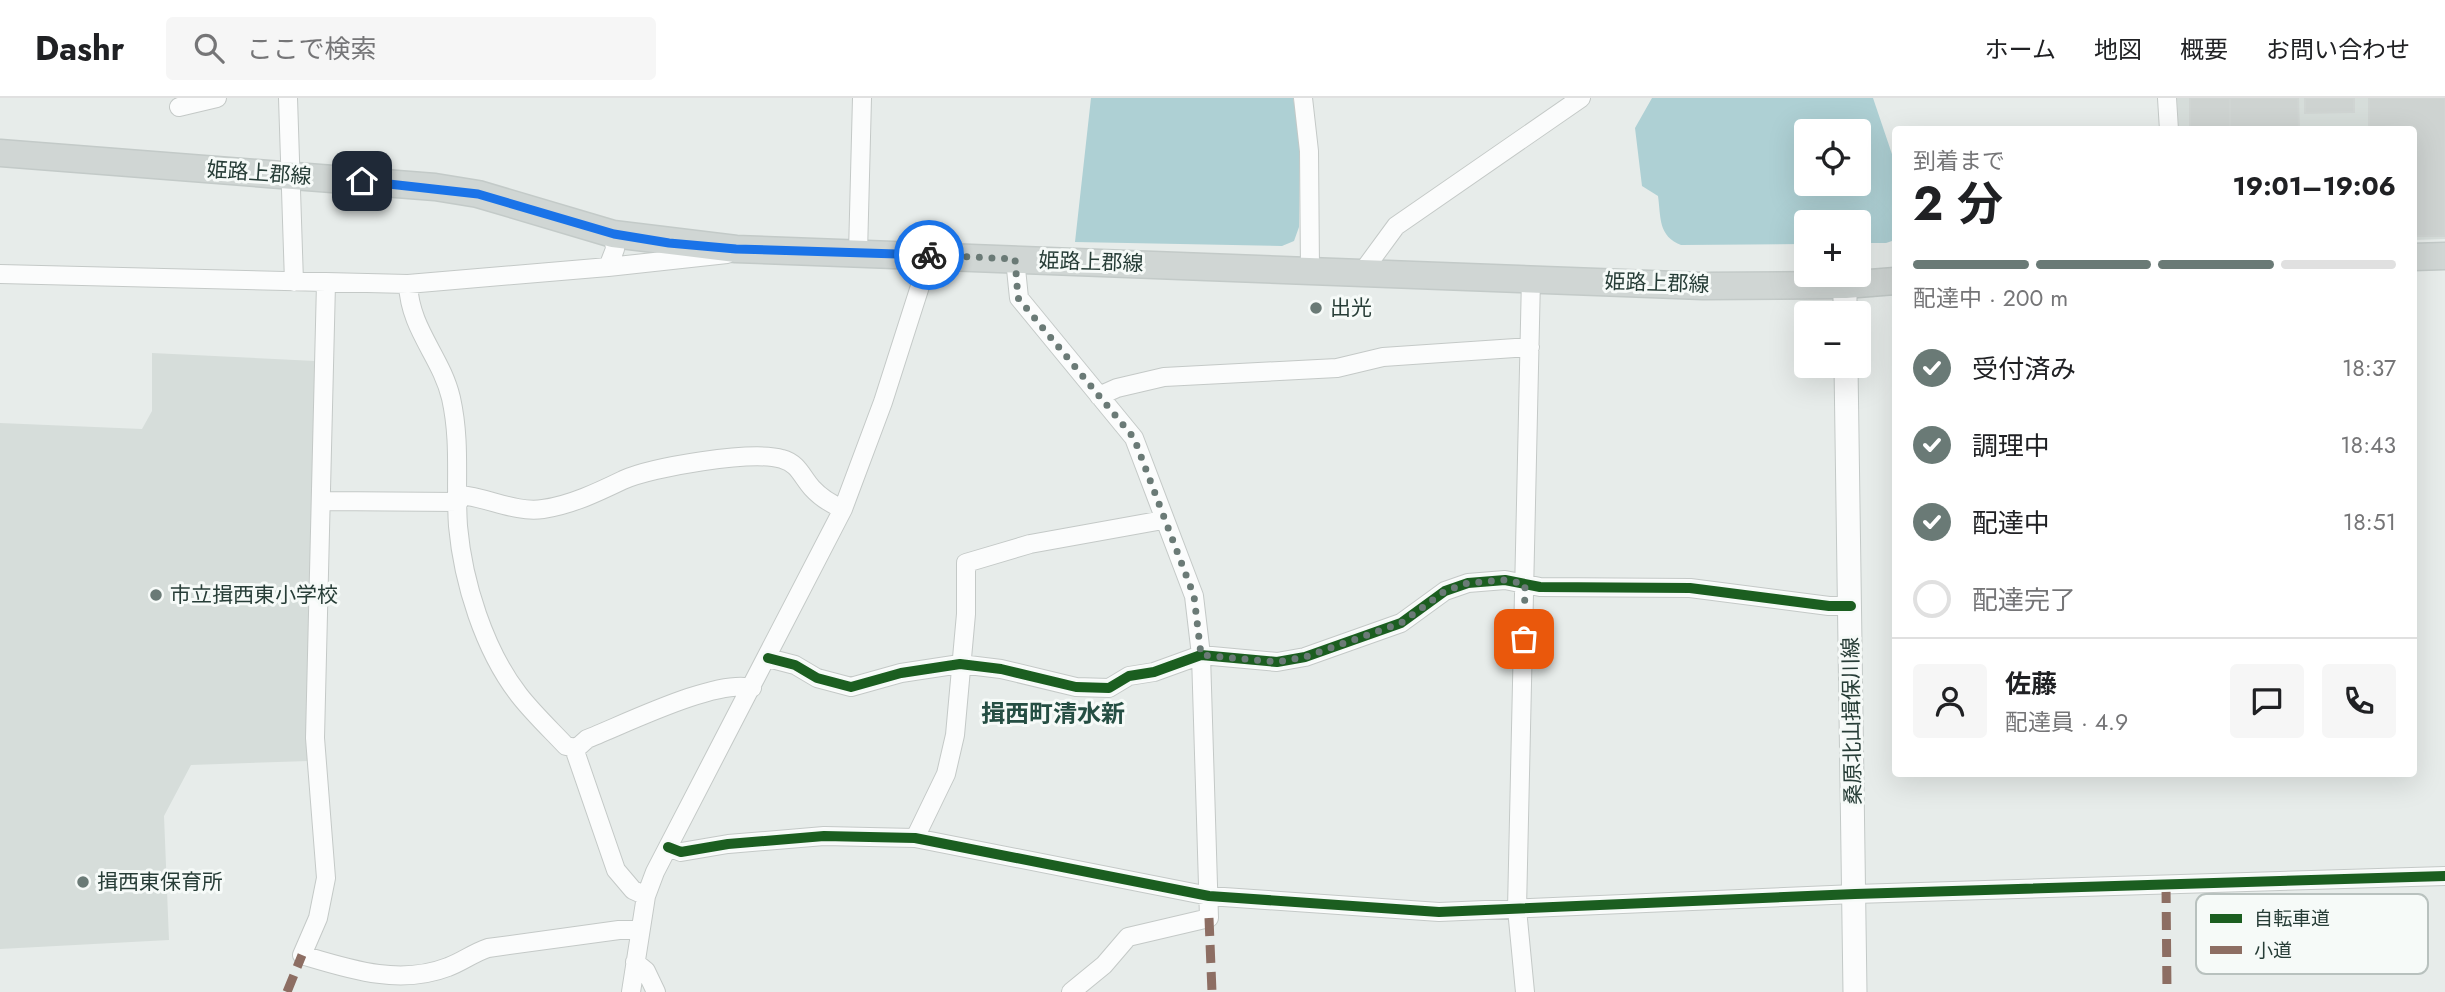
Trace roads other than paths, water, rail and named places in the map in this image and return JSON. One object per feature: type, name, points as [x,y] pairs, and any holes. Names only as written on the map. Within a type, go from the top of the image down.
[{"type":"main road","name":"姫路上郡線","points":[[0,153],[290,175],[478,194],[614,234],[736,249],[1703,286],[1794,285]]},
{"type":"main road","points":[[2417,257],[2445,256]]},
{"type":"main road","name":"姫路上郡線","points":[[1871,283],[1892,281]]},
{"type":"main road","name":"桑原北山揖保川線","points":[[1846,378],[1856,992]]},
{"type":"street","points":[[190,103],[217,98]]},
{"type":"street","points":[[288,98],[293,282]]},
{"type":"street","points":[[859,253],[862,98]]},
{"type":"street","points":[[1303,98],[1310,151],[1310,269]]},
{"type":"street","points":[[1363,271],[1396,226],[1581,98]]},
{"type":"street","points":[[2167,98],[2169,126]]},
{"type":"street","points":[[608,267],[615,249],[614,234]]},
{"type":"street","points":[[0,274],[408,284],[722,257],[736,249]]},
{"type":"street","points":[[631,992],[646,896],[668,847],[843,509],[883,402],[930,255]]},
{"type":"street","points":[[1015,259],[1018,298],[1134,438],[1152,479],[1163,520],[1194,596],[1201,655],[1209,918],[1128,937],[1104,965],[1071,992]]},
{"type":"street","points":[[1525,992],[1517,909],[1531,278]]},
{"type":"street","points":[[326,283],[316,738],[326,877],[318,918],[302,955],[382,976],[449,967],[469,954],[488,948],[639,930]]},
{"type":"street","points":[[408,284],[414,320],[441,370],[450,397],[459,458],[458,523],[464,564],[488,641],[518,694],[566,746],[577,747]]},
{"type":"street","points":[[1099,396],[1117,388],[1164,377],[1337,368],[1383,357],[1530,346]]},
{"type":"street","points":[[322,501],[459,499],[476,496],[521,510],[544,509],[602,492],[640,474],[722,459],[764,457],[783,459],[796,466],[811,487],[827,502],[843,509]]},
{"type":"street","points":[[915,838],[946,774],[955,735],[967,614],[966,564],[1030,544],[1163,520]]},
{"type":"street","points":[[768,658],[795,664],[817,678],[851,687],[901,673],[960,664],[1001,669],[1076,687],[1109,688],[1129,676],[1154,672],[1201,655],[1277,662],[1305,657],[1401,623],[1445,591],[1468,583],[1505,580],[1540,587],[1690,588],[1829,606],[1851,606]]},
{"type":"street","points":[[646,896],[633,890],[616,870],[576,754],[577,747],[587,739],[683,700],[742,685],[752,688]]},
{"type":"street","points":[[668,847],[681,852],[728,844],[824,836],[915,838],[1209,896],[1438,912],[1855,894],[2445,876]]},
{"type":"street","points":[[635,962],[646,971],[656,992]]},
{"type":"water","points":[[1091,98],[1293,98],[1300,132],[1299,227],[1294,241],[1282,246],[1075,242]]},
{"type":"water","points":[[1652,98],[1873,98],[1892,154],[1892,241],[1871,243],[1871,210],[1794,210],[1794,244],[1681,245],[1664,231],[1658,196],[1642,186],[1635,128]]},
{"type":"place","name":"出光","points":[[1316,308]]},
{"type":"place","name":"市立揖西東小学校","points":[[156,595]]},
{"type":"place","name":"揖西東保育所","points":[[83,882]]},
{"type":"district","name":"揖西町清水新","points":[[1053,713]]}]
